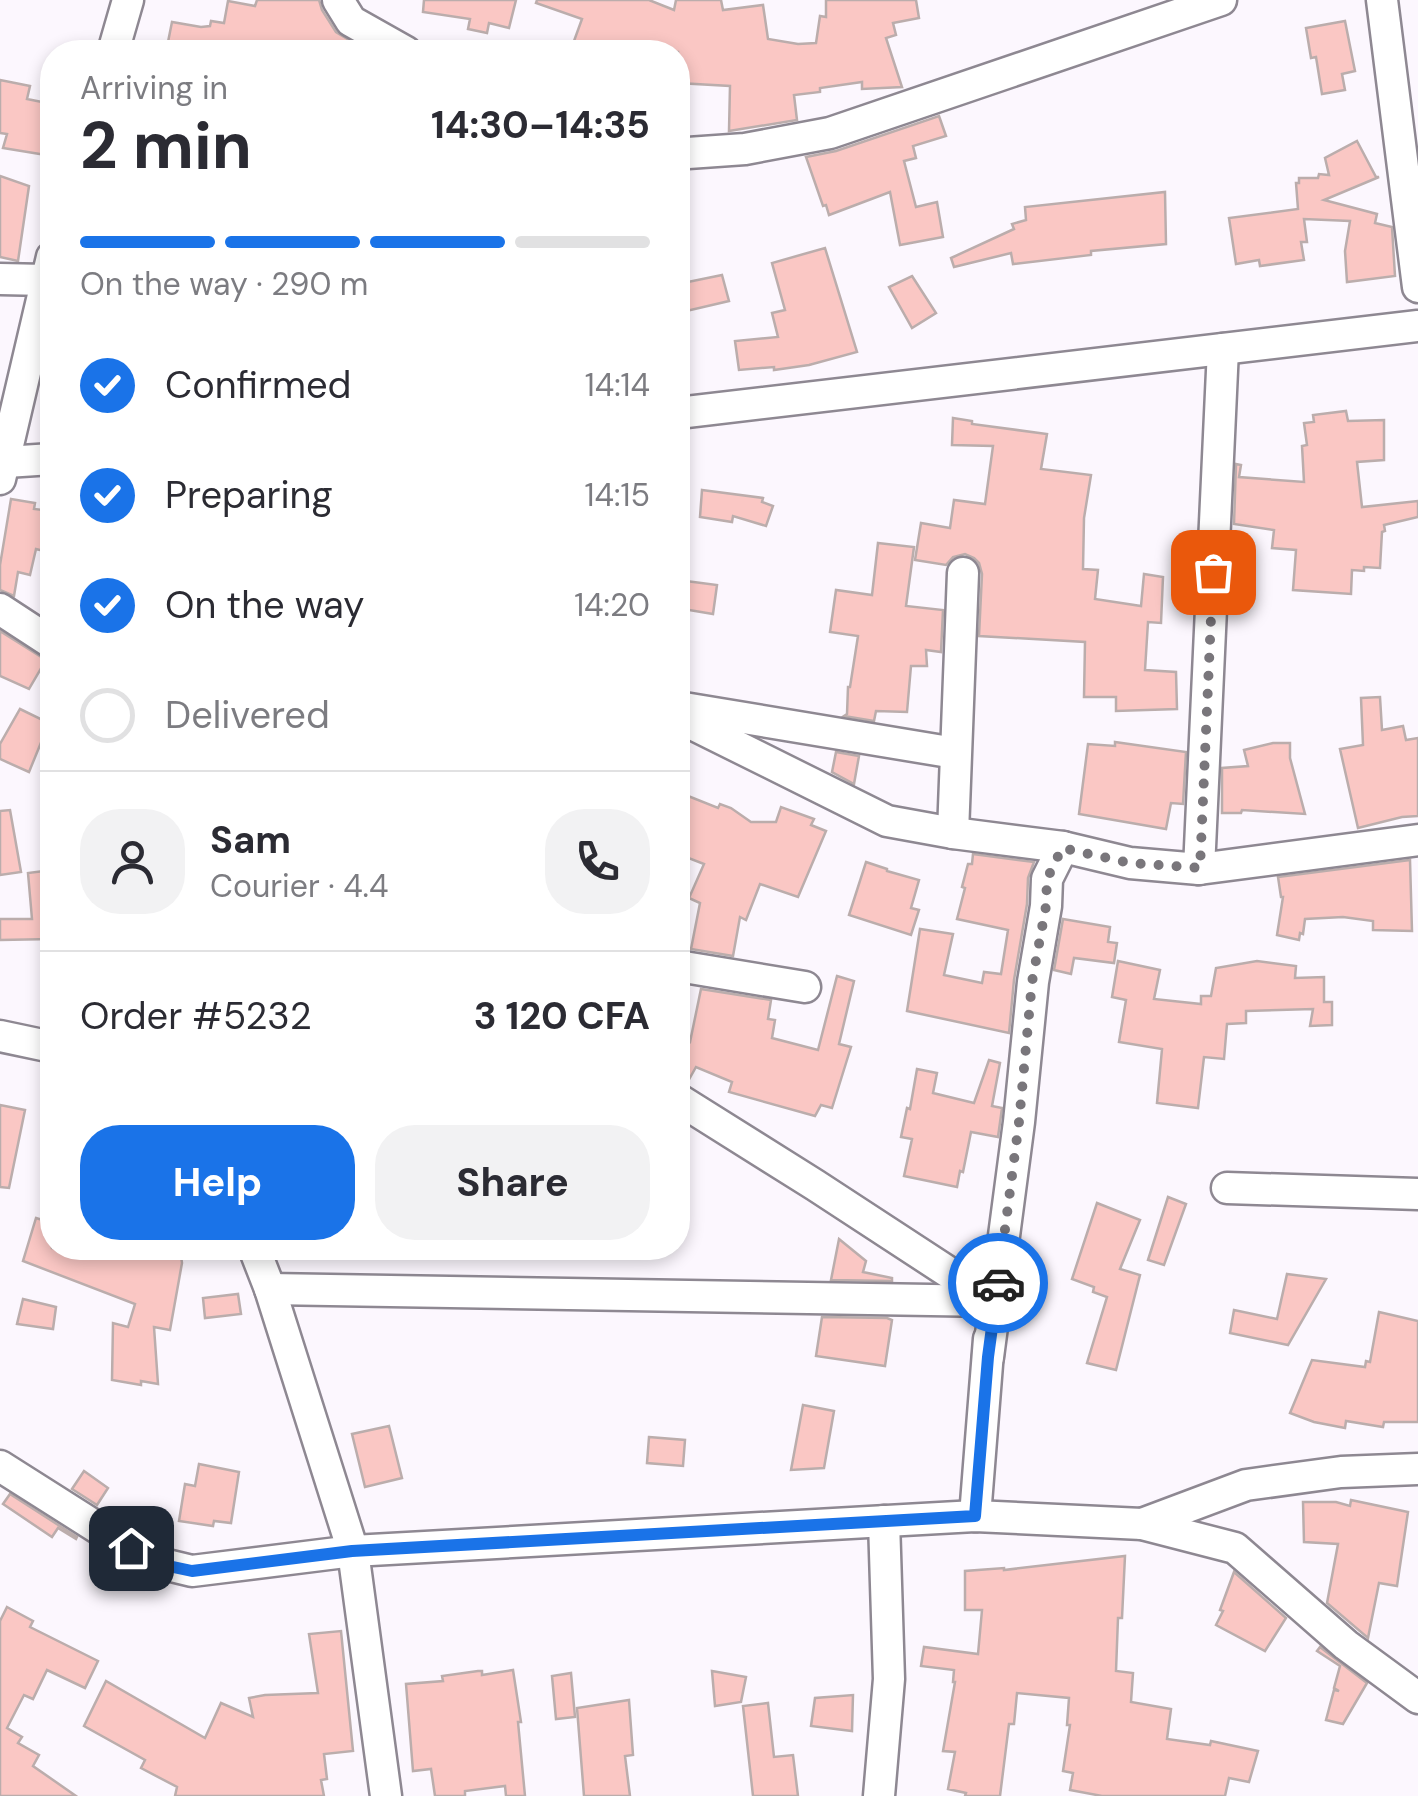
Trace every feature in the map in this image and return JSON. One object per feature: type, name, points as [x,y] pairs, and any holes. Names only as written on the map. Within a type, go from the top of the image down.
[{"type":"street","points":[[116,40],[128,0]]},
{"type":"street","points":[[338,0],[351,21],[385,40]]},
{"type":"street","points":[[690,153],[744,149],[830,133],[1221,0]]},
{"type":"street","points":[[1382,0],[1418,287]]},
{"type":"street","points":[[0,279],[40,271]]},
{"type":"street","points":[[40,309],[3,471],[40,462]]},
{"type":"street","points":[[690,412],[1418,326]]},
{"type":"street","points":[[1200,868],[1223,349]]},
{"type":"street","points":[[953,834],[963,573]]},
{"type":"street","points":[[0,609],[40,635]]},
{"type":"street","points":[[690,709],[955,753]]},
{"type":"street","points":[[690,723],[887,822],[1062,848],[1130,863],[1200,868],[1418,840]]},
{"type":"street","points":[[988,1357],[1019,1122],[1032,982],[1047,879],[1062,848]]},
{"type":"street","points":[[690,968],[805,987]]},
{"type":"street","points":[[0,1036],[40,1044]]},
{"type":"street","points":[[690,1107],[992,1301]]},
{"type":"street","points":[[1227,1188],[1418,1194]]},
{"type":"street","points":[[259,1260],[352,1551],[386,1796]]},
{"type":"street","points":[[270,1289],[992,1301]]},
{"type":"street","points":[[975,1516],[992,1301]]},
{"type":"street","points":[[0,1466],[159,1564],[192,1571],[352,1551],[884,1520],[975,1516],[1142,1524],[1236,1548],[1346,1644],[1418,1698]]},
{"type":"street","points":[[1142,1524],[1246,1485],[1341,1472],[1418,1469]]},
{"type":"street","points":[[879,1796],[888,1679],[884,1520]]},
{"type":"building","points":[[257,0],[319,0],[336,32],[349,40],[168,40],[172,22],[210,26],[211,21],[224,23],[228,1],[255,6]]},
{"type":"building","points":[[424,0],[516,0],[509,28],[489,23],[487,33],[468,29],[470,19],[423,12]]},
{"type":"building","points":[[649,0],[674,10],[676,0],[721,0],[723,10],[763,5],[768,39],[798,44],[816,43],[820,16],[826,17],[826,0],[916,0],[919,18],[893,23],[896,35],[886,38],[902,87],[862,89],[862,82],[820,88],[820,92],[794,95],[797,120],[729,131],[730,86],[690,84],[690,40],[574,40],[582,19],[536,3]]},
{"type":"building","points":[[1345,21],[1355,71],[1342,74],[1345,90],[1322,94],[1306,28]]},
{"type":"building","points":[[0,80],[30,86],[27,99],[40,102],[40,154],[3,148],[7,134],[0,133]]},
{"type":"building","points":[[939,116],[946,136],[913,146],[916,158],[904,161],[916,207],[937,202],[943,237],[900,245],[890,192],[829,215],[806,157],[836,151]]},
{"type":"building","points":[[1357,141],[1379,177],[1324,200],[1377,214],[1375,223],[1392,227],[1395,276],[1347,282],[1345,251],[1350,221],[1304,219],[1304,260],[1260,266],[1259,260],[1236,264],[1229,218],[1298,209],[1299,178],[1329,175],[1325,158]]},
{"type":"building","points":[[0,176],[29,186],[18,261],[0,257]]},
{"type":"building","points":[[1165,192],[1166,244],[1013,264],[1011,253],[954,267],[951,258],[1014,229],[1012,224],[1026,220],[1025,207]]},
{"type":"building","points":[[825,248],[857,352],[809,365],[739,370],[735,341],[778,337],[772,313],[785,310],[772,263]]},
{"type":"building","points":[[722,275],[729,301],[690,310],[690,282]]},
{"type":"building","points":[[912,276],[936,313],[912,328],[889,287]]},
{"type":"building","points":[[1346,411],[1348,421],[1384,420],[1384,460],[1357,462],[1362,507],[1418,501],[1418,517],[1384,525],[1380,568],[1352,570],[1351,594],[1293,590],[1296,550],[1272,548],[1274,530],[1234,524],[1236,464],[1241,465],[1239,477],[1304,482],[1304,423],[1314,422],[1313,415]]},
{"type":"building","points":[[953,418],[1047,434],[1041,469],[1091,475],[1084,518],[1083,569],[1098,570],[1095,599],[1141,606],[1144,574],[1163,577],[1161,623],[1148,622],[1145,670],[1176,672],[1177,709],[1116,711],[1116,697],[1084,697],[1085,642],[979,636],[979,563],[965,554],[953,557],[946,565],[915,560],[921,523],[950,528],[954,500],[985,504],[993,446],[952,445]]},
{"type":"building","points":[[702,490],[763,498],[762,502],[773,506],[766,526],[733,516],[732,522],[700,517]]},
{"type":"building","points":[[11,499],[35,503],[34,509],[40,510],[40,550],[36,549],[30,575],[18,572],[14,596],[0,590],[0,565]]},
{"type":"building","points":[[878,543],[914,547],[906,606],[943,610],[941,652],[926,650],[927,666],[911,666],[907,712],[876,711],[874,721],[844,716],[858,636],[830,632],[836,590],[872,595]]},
{"type":"building","points":[[690,582],[717,585],[713,614],[690,610]]},
{"type":"building","points":[[0,631],[40,656],[40,670],[29,689],[0,676]]},
{"type":"building","points":[[1380,697],[1382,730],[1403,726],[1406,740],[1418,738],[1418,816],[1358,828],[1340,749],[1363,745],[1361,698]]},
{"type":"building","points":[[20,709],[40,719],[40,745],[29,772],[0,759],[0,744]]},
{"type":"building","points":[[1115,742],[1186,752],[1183,804],[1171,803],[1166,829],[1079,814],[1088,744],[1115,746]]},
{"type":"building","points":[[1290,743],[1290,758],[1305,814],[1242,810],[1222,813],[1222,768],[1248,766],[1244,750]]},
{"type":"building","points":[[836,752],[859,756],[854,784],[832,772]]},
{"type":"building","points":[[690,797],[718,808],[720,804],[731,808],[751,822],[776,822],[781,807],[814,819],[811,825],[826,831],[798,897],[760,884],[746,920],[740,917],[733,956],[691,949],[700,903],[690,896],[704,864],[690,859]]},
{"type":"building","points":[[10,810],[21,872],[0,875],[0,811]]},
{"type":"building","points":[[973,854],[1034,862],[1028,878],[1009,1033],[907,1011],[920,929],[953,934],[944,975],[982,983],[984,972],[1001,974],[1008,930],[957,919]]},
{"type":"building","points":[[1410,860],[1412,931],[1373,930],[1373,921],[1343,917],[1305,919],[1299,940],[1277,935],[1283,897],[1278,877]]},
{"type":"building","points":[[866,862],[919,880],[911,908],[919,910],[911,935],[849,915]]},
{"type":"building","points":[[40,872],[40,939],[0,940],[0,919],[32,919],[28,873]]},
{"type":"building","points":[[1063,919],[1110,927],[1108,942],[1117,943],[1114,963],[1074,958],[1071,974],[1054,970]]},
{"type":"building","points":[[1118,961],[1160,970],[1154,999],[1201,1004],[1201,996],[1211,996],[1216,968],[1257,961],[1296,966],[1295,978],[1324,977],[1324,1002],[1332,1002],[1332,1025],[1310,1026],[1313,1009],[1246,1011],[1246,1023],[1227,1024],[1224,1059],[1204,1057],[1198,1108],[1157,1103],[1162,1049],[1119,1042],[1126,1000],[1112,997]]},
{"type":"building","points":[[837,976],[854,981],[839,1044],[851,1047],[832,1108],[821,1105],[815,1116],[729,1092],[732,1082],[696,1067],[690,1078],[690,1042],[701,989],[771,1000],[768,1019],[775,1020],[772,1038],[818,1050]]},
{"type":"building","points":[[989,1060],[1000,1063],[992,1106],[1002,1108],[998,1137],[971,1132],[957,1187],[904,1176],[912,1139],[901,1137],[917,1069],[937,1073],[933,1093],[974,1103]]},
{"type":"building","points":[[0,1105],[25,1110],[9,1188],[0,1187]]},
{"type":"building","points":[[1168,1197],[1186,1204],[1164,1265],[1148,1260]]},
{"type":"building","points":[[1097,1203],[1140,1220],[1120,1269],[1140,1275],[1116,1370],[1087,1363],[1107,1297],[1072,1279]]},
{"type":"building","points":[[36,1218],[40,1219],[40,1260],[182,1260],[170,1330],[154,1327],[158,1384],[112,1380],[113,1323],[128,1327],[135,1304],[23,1261]]},
{"type":"building","points":[[839,1239],[866,1261],[863,1272],[892,1281],[831,1280]]},
{"type":"building","points":[[1287,1274],[1326,1279],[1288,1345],[1230,1333],[1234,1310],[1277,1319]]},
{"type":"building","points":[[238,1294],[241,1314],[205,1318],[203,1298]]},
{"type":"building","points":[[23,1299],[56,1307],[53,1329],[17,1324]]},
{"type":"building","points":[[1379,1312],[1418,1321],[1418,1422],[1384,1422],[1383,1427],[1346,1421],[1345,1428],[1290,1413],[1312,1360],[1365,1367],[1366,1361],[1370,1362]]},
{"type":"building","points":[[822,1317],[892,1320],[885,1366],[816,1356]]},
{"type":"building","points":[[803,1405],[834,1411],[824,1468],[791,1470]]},
{"type":"building","points":[[389,1426],[402,1478],[365,1487],[352,1434]]},
{"type":"building","points":[[649,1437],[685,1440],[683,1466],[647,1463]]},
{"type":"building","points":[[199,1464],[239,1472],[231,1523],[214,1521],[213,1526],[179,1521],[185,1484],[195,1486]]},
{"type":"building","points":[[84,1471],[108,1488],[97,1505],[72,1489]]},
{"type":"building","points":[[10,1494],[76,1539],[58,1528],[52,1537],[3,1504]]},
{"type":"building","points":[[1351,1500],[1408,1512],[1397,1586],[1379,1583],[1368,1638],[1327,1603],[1338,1544],[1304,1542],[1303,1502],[1350,1506]]},
{"type":"building","points":[[1125,1556],[1116,1671],[1133,1673],[1131,1702],[1171,1709],[1167,1739],[1210,1745],[1211,1741],[1258,1751],[1249,1782],[1229,1778],[1225,1796],[1102,1796],[1070,1790],[1073,1773],[1063,1771],[1070,1725],[1069,1698],[1017,1693],[1000,1796],[965,1796],[966,1793],[948,1789],[955,1752],[943,1751],[954,1670],[921,1666],[924,1647],[978,1654],[982,1610],[965,1610],[965,1571]]},
{"type":"building","points":[[1234,1572],[1286,1618],[1265,1651],[1216,1625]]},
{"type":"building","points":[[7,1607],[33,1621],[30,1627],[98,1661],[85,1688],[47,1670],[33,1699],[24,1695],[7,1728],[22,1737],[18,1743],[39,1755],[33,1766],[76,1796],[0,1796],[0,1621]]},
{"type":"building","points":[[341,1631],[353,1751],[324,1754],[324,1796],[175,1796],[177,1787],[141,1768],[145,1760],[84,1726],[106,1681],[205,1738],[221,1703],[253,1717],[249,1698],[318,1693],[309,1634]]},
{"type":"building","points":[[1320,1647],[1367,1683],[1343,1724],[1326,1720],[1334,1690],[1339,1691],[1334,1688],[1340,1666],[1317,1651]]},
{"type":"building","points":[[513,1670],[521,1722],[525,1796],[506,1796],[505,1786],[465,1791],[465,1796],[435,1796],[431,1769],[413,1771],[406,1684],[443,1681],[442,1676],[478,1671],[482,1675]]},
{"type":"building","points":[[712,1671],[746,1677],[741,1702],[715,1706]]},
{"type":"building","points":[[571,1673],[575,1717],[556,1719],[552,1676]]},
{"type":"building","points":[[853,1695],[852,1731],[811,1726],[815,1698]]},
{"type":"building","points":[[629,1700],[633,1755],[625,1756],[630,1796],[584,1796],[577,1708]]},
{"type":"building","points":[[768,1703],[774,1757],[793,1755],[798,1796],[753,1796],[743,1706]]},
{"type":"way so far","points":[[998,1283],[1047,879],[1062,848],[1130,863],[1200,868],[1213,572]]},
{"type":"route","points":[[131,1548],[159,1564],[192,1571],[352,1551],[975,1516],[998,1283]]}]
